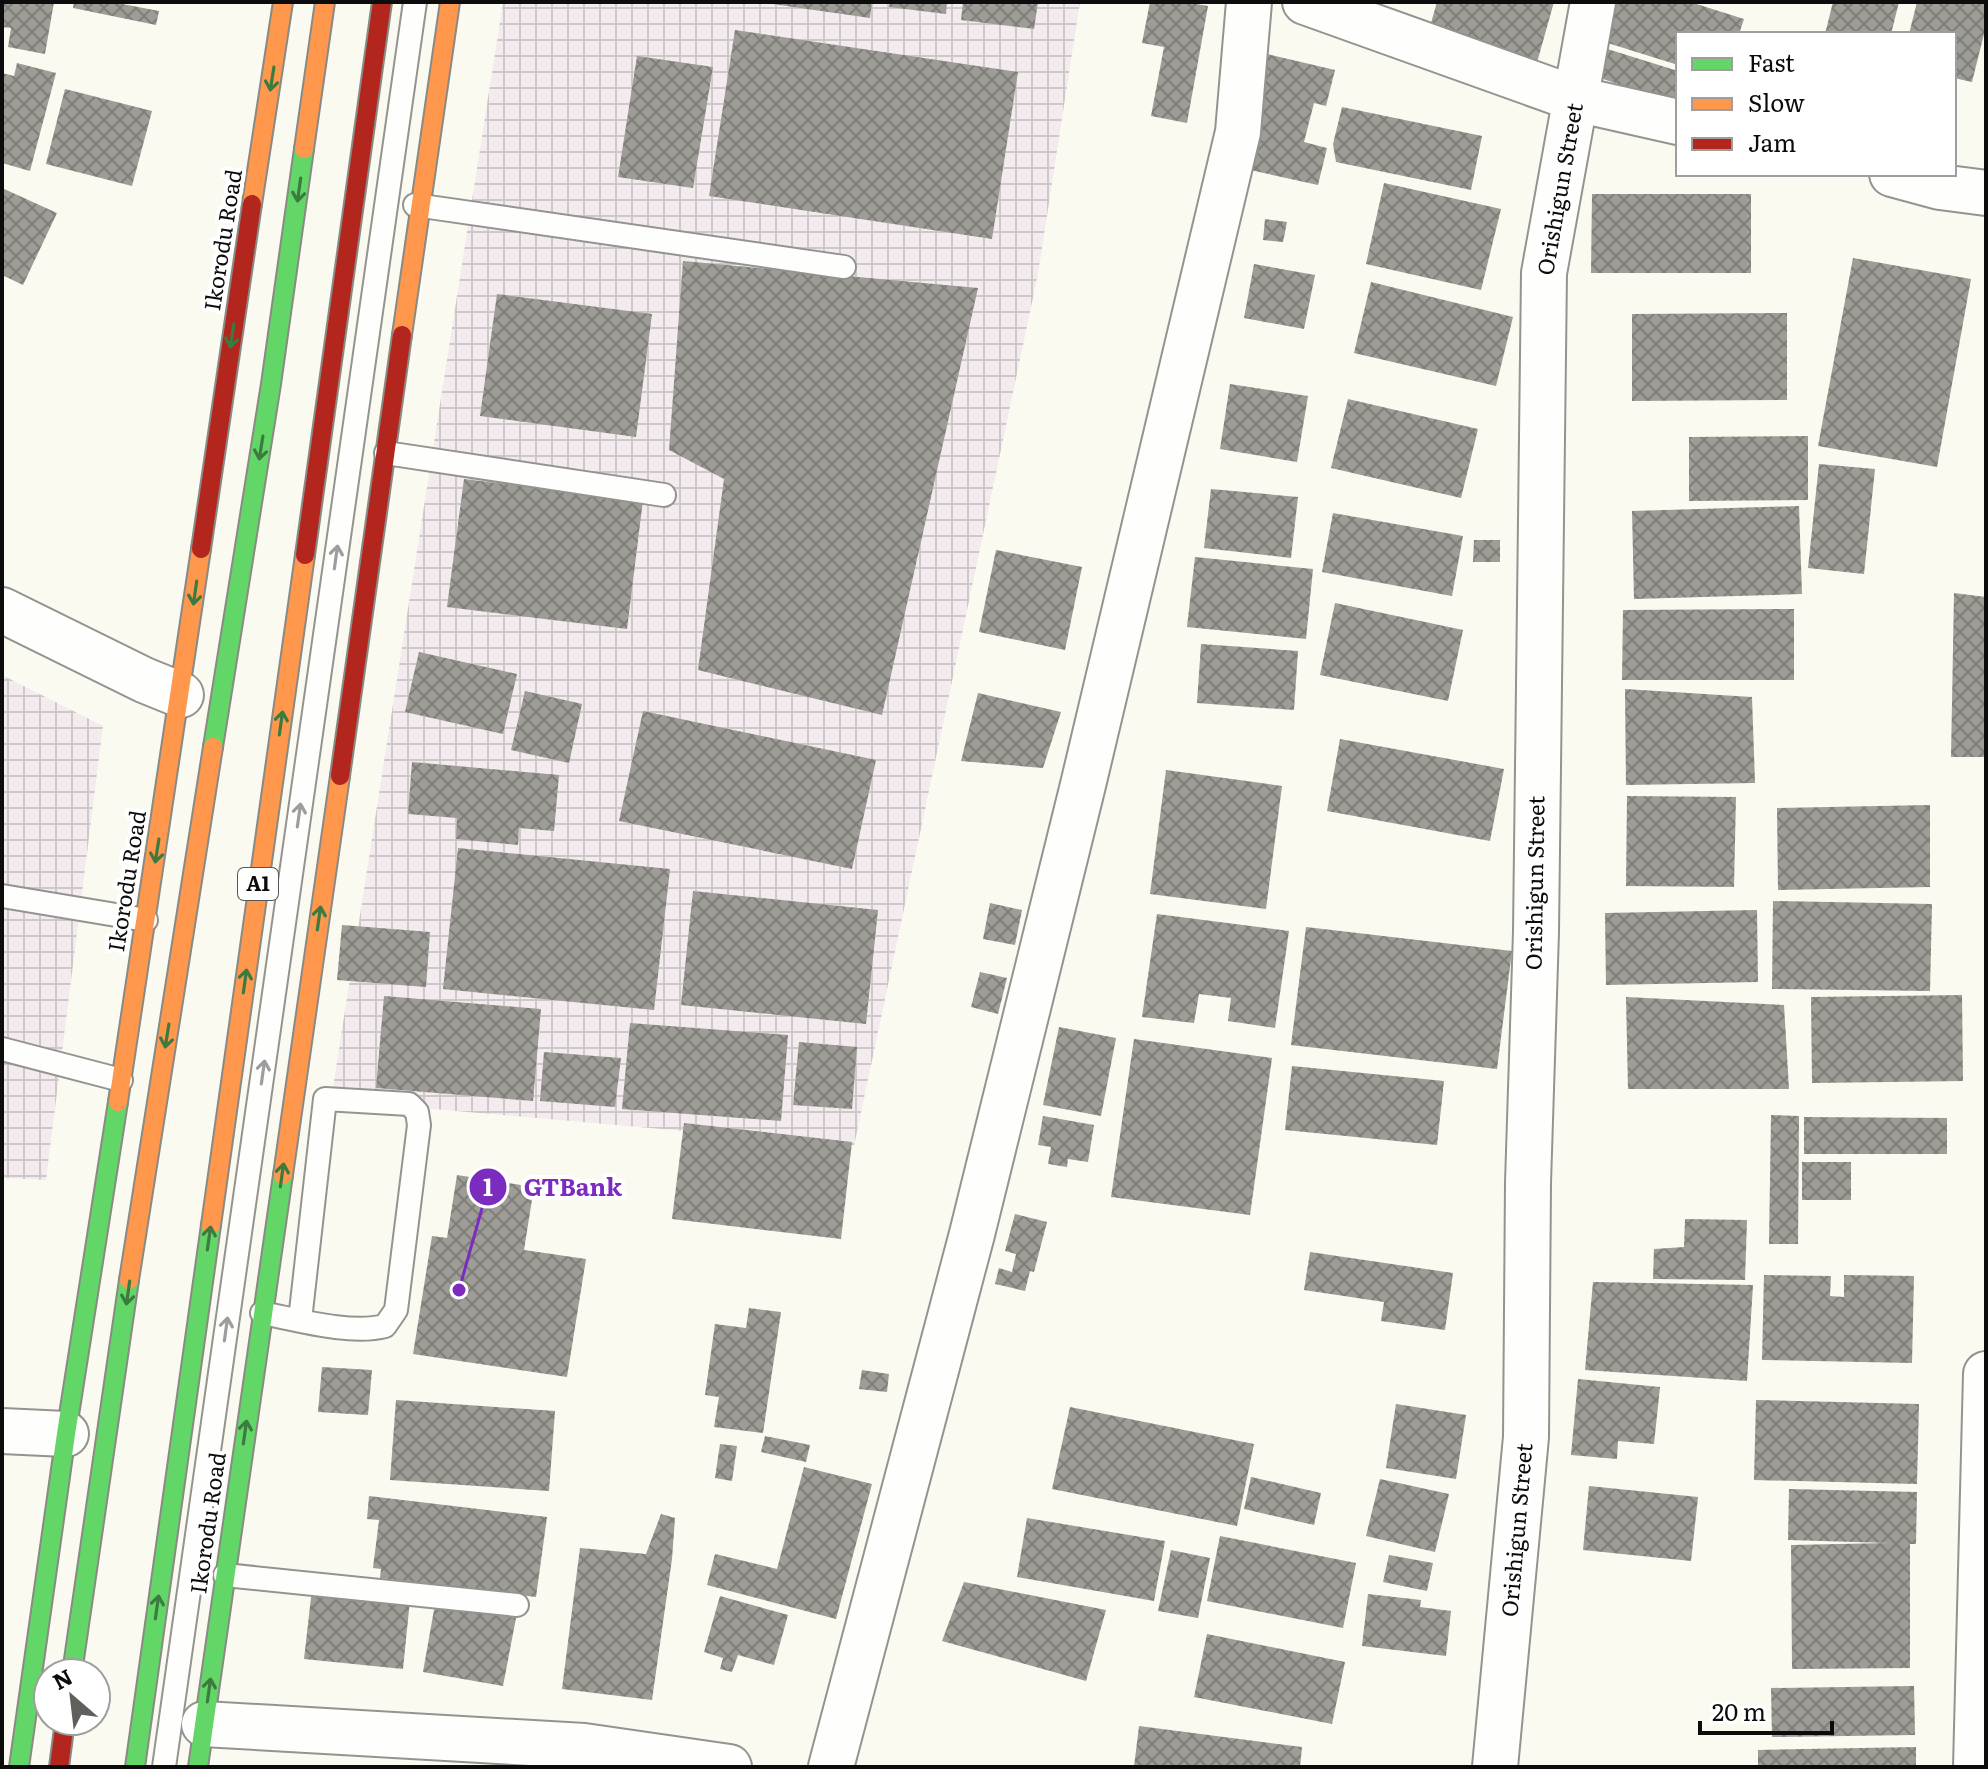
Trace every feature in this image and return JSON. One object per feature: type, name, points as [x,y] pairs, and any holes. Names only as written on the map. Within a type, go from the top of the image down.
[{"type":"main road","name":"Ikorodu Road","points":[[73,1657],[121,1080],[158,966],[146,920],[283,2]]},
{"type":"main road","name":"Ikorodu Road","points":[[19,1767],[66,1434],[95,1378],[158,966],[271,384],[325,2]]},
{"type":"main road","name":"Ikorodu Road","points":[[135,1767],[382,2]]},
{"type":"main road","name":"Ikorodu Road","points":[[198,1767],[450,2]]},
{"type":"main road","points":[[59,1767],[63,1737]]},
{"type":"street","points":[[831,1767],[972,1234],[1083,785],[1238,132],[1249,2]]},
{"type":"street","points":[[1305,2],[1576,99],[1676,122]]},
{"type":"street","name":"Orishigun Street","points":[[1495,1767],[1526,1437],[1544,273],[1593,2]]},
{"type":"street","points":[[1899,176],[1940,187],[1986,193]]},
{"type":"street","points":[[2,610],[181,695]]},
{"type":"street","points":[[1976,1767],[1986,1374]]},
{"type":"street","points":[[2,1431],[66,1434]]},
{"type":"street","points":[[204,1724],[584,1746],[729,1767]]},
{"type":"lane","points":[[164,1767],[415,2]]},
{"type":"lane","points":[[354,203],[420,205],[844,267]]},
{"type":"lane","points":[[386,453],[664,495]]},
{"type":"lane","points":[[2,896],[146,920]]},
{"type":"lane","points":[[2,1049],[121,1080]]},
{"type":"lane","points":[[262,1313],[370,1330],[385,1326],[396,1310],[419,1125],[417,1112],[409,1104],[293,1099]]},
{"type":"lane","points":[[300,1320],[325,1099]]},
{"type":"lane","points":[[225,1575],[517,1605]]},
{"type":"shaded area","points":[[503,2],[1080,2],[1038,274],[854,1146],[331,1100]]},
{"type":"shaded area","points":[[2,675],[103,726],[46,1180],[2,1178]]},
{"type":"building","points":[[2,2],[54,2],[45,54],[8,47],[11,28],[2,27]]},
{"type":"building","points":[[74,2],[112,2],[159,11],[156,25],[73,8]]},
{"type":"building","points":[[759,2],[872,2],[870,18]]},
{"type":"building","points":[[890,2],[947,2],[946,14],[889,7]]},
{"type":"building","points":[[963,2],[1038,2],[1034,29],[961,20]]},
{"type":"building","points":[[1150,2],[1185,2],[1208,6],[1187,123],[1151,116],[1164,47],[1142,43]]},
{"type":"building","points":[[1437,2],[1554,2],[1536,66],[1427,37]]},
{"type":"building","points":[[1610,2],[1690,2],[1744,19],[1740,32],[1676,32],[1676,64],[1598,40]]},
{"type":"building","points":[[1833,2],[1899,2],[1892,32],[1826,32]]},
{"type":"building","points":[[1917,2],[1986,2],[1986,26],[1972,82],[1956,78],[1956,32],[1910,32]]},
{"type":"building","points":[[735,30],[1018,72],[992,239],[709,196]]},
{"type":"building","points":[[1601,47],[1676,70],[1676,103],[1594,76]]},
{"type":"building","points":[[1267,54],[1335,70],[1326,106],[1314,103],[1304,142],[1327,148],[1318,185],[1241,168]]},
{"type":"building","points":[[637,56],[713,67],[693,188],[618,177]]},
{"type":"building","points":[[17,63],[56,73],[30,171],[2,163],[2,73],[14,76]]},
{"type":"building","points":[[65,89],[152,111],[132,186],[46,164]]},
{"type":"building","points":[[1342,107],[1482,136],[1471,190],[1336,162],[1333,144]]},
{"type":"building","points":[[1384,183],[1501,209],[1481,290],[1366,264]]},
{"type":"building","points":[[2,188],[57,213],[23,285],[2,275]]},
{"type":"building","points":[[1592,194],[1751,194],[1751,273],[1591,273]]},
{"type":"building","points":[[1265,219],[1287,222],[1283,242],[1263,240]]},
{"type":"building","points":[[1853,258],[1971,279],[1937,467],[1818,446]]},
{"type":"building","points":[[683,261],[978,288],[882,715],[698,670],[724,479],[669,450]]},
{"type":"building","points":[[1254,264],[1315,275],[1304,329],[1244,318]]},
{"type":"building","points":[[1371,282],[1513,317],[1496,386],[1354,353]]},
{"type":"building","points":[[497,294],[652,314],[636,437],[480,416]]},
{"type":"building","points":[[1787,313],[1787,400],[1632,401],[1632,314]]},
{"type":"building","points":[[1230,384],[1308,396],[1297,462],[1220,449]]},
{"type":"building","points":[[1348,399],[1478,429],[1461,498],[1331,468]]},
{"type":"building","points":[[1808,436],[1808,500],[1689,501],[1689,437]]},
{"type":"building","points":[[1819,464],[1875,469],[1864,574],[1808,568]]},
{"type":"building","points":[[464,479],[643,500],[627,629],[447,607]]},
{"type":"building","points":[[1211,489],[1298,497],[1291,558],[1204,548]]},
{"type":"building","points":[[1799,506],[1802,594],[1634,599],[1632,511]]},
{"type":"building","points":[[1333,513],[1463,536],[1452,596],[1322,572]]},
{"type":"building","points":[[1474,540],[1500,540],[1500,562],[1473,562]]},
{"type":"building","points":[[996,550],[1082,567],[1065,650],[979,632]]},
{"type":"building","points":[[1195,557],[1313,569],[1306,639],[1187,627]]},
{"type":"building","points":[[1954,593],[1986,597],[1986,757],[1951,757]]},
{"type":"building","points":[[1335,603],[1463,630],[1448,701],[1320,675]]},
{"type":"building","points":[[1794,609],[1794,680],[1622,680],[1623,610]]},
{"type":"building","points":[[1201,644],[1298,651],[1294,710],[1197,703]]},
{"type":"building","points":[[419,652],[517,674],[503,734],[405,712]]},
{"type":"building","points":[[1625,689],[1752,697],[1755,783],[1626,785]]},
{"type":"building","points":[[525,691],[582,704],[569,763],[511,750]]},
{"type":"building","points":[[978,693],[1061,712],[1043,768],[961,761]]},
{"type":"building","points":[[643,711],[876,760],[852,869],[619,821]]},
{"type":"building","points":[[1340,739],[1504,769],[1490,841],[1327,811]]},
{"type":"building","points":[[412,762],[559,775],[554,831],[519,828],[518,845],[456,839],[457,818],[408,814]]},
{"type":"building","points":[[1166,770],[1282,786],[1266,909],[1150,894]]},
{"type":"building","points":[[1627,796],[1736,797],[1734,887],[1626,886]]},
{"type":"building","points":[[1930,805],[1930,887],[1778,890],[1777,808]]},
{"type":"building","points":[[458,848],[670,869],[654,1010],[443,989]]},
{"type":"building","points":[[693,891],[878,910],[866,1024],[681,1005]]},
{"type":"building","points":[[1773,901],[1932,904],[1930,991],[1772,989]]},
{"type":"building","points":[[990,903],[1022,910],[1015,945],[983,939]]},
{"type":"building","points":[[1757,910],[1758,982],[1606,985],[1605,913]]},
{"type":"building","points":[[1157,914],[1289,931],[1275,1028],[1228,1021],[1231,998],[1199,994],[1194,1023],[1142,1017]]},
{"type":"building","points":[[342,925],[430,932],[426,987],[337,980]]},
{"type":"building","points":[[1306,927],[1512,951],[1497,1069],[1291,1045]]},
{"type":"building","points":[[980,972],[1007,978],[998,1014],[971,1007]]},
{"type":"building","points":[[1962,995],[1963,1081],[1812,1083],[1811,997]]},
{"type":"building","points":[[384,996],[541,1009],[533,1101],[376,1088]]},
{"type":"building","points":[[1626,997],[1784,1005],[1789,1089],[1628,1089]]},
{"type":"building","points":[[630,1023],[788,1035],[781,1121],[622,1109]]},
{"type":"building","points":[[1059,1027],[1116,1038],[1101,1116],[1043,1105]]},
{"type":"building","points":[[1134,1039],[1272,1058],[1250,1215],[1111,1197]]},
{"type":"building","points":[[799,1042],[857,1047],[852,1109],[793,1105]]},
{"type":"building","points":[[544,1052],[621,1058],[615,1107],[540,1101]]},
{"type":"building","points":[[1292,1066],[1444,1081],[1437,1145],[1285,1130]]},
{"type":"building","points":[[1771,1115],[1799,1116],[1798,1244],[1769,1244]]},
{"type":"building","points":[[1043,1116],[1094,1125],[1088,1162],[1068,1159],[1067,1167],[1048,1164],[1051,1147],[1038,1145]]},
{"type":"building","points":[[1804,1117],[1947,1118],[1947,1154],[1804,1154]]},
{"type":"building","points":[[684,1123],[852,1142],[841,1239],[672,1219]]},
{"type":"building","points":[[1802,1162],[1851,1162],[1851,1200],[1802,1200]]},
{"type":"building","points":[[457,1175],[534,1187],[524,1250],[586,1259],[567,1377],[413,1354],[432,1236],[447,1238]]},
{"type":"building","points":[[1015,1214],[1047,1222],[1034,1272],[1030,1271],[1025,1291],[995,1284],[999,1268],[1012,1272],[1016,1254],[1005,1251]]},
{"type":"building","points":[[1685,1219],[1747,1220],[1745,1280],[1653,1279],[1654,1249],[1684,1247]]},
{"type":"building","points":[[1310,1252],[1453,1273],[1445,1330],[1381,1321],[1384,1302],[1304,1290]]},
{"type":"building","points":[[1764,1275],[1831,1276],[1830,1296],[1844,1297],[1844,1275],[1914,1276],[1912,1363],[1762,1360]]},
{"type":"building","points":[[1593,1282],[1753,1285],[1747,1381],[1585,1370]]},
{"type":"building","points":[[749,1308],[781,1312],[763,1433],[714,1427],[719,1397],[705,1395],[715,1324],[746,1328]]},
{"type":"building","points":[[322,1367],[372,1370],[368,1415],[318,1412]]},
{"type":"building","points":[[862,1370],[889,1374],[887,1392],[859,1389]]},
{"type":"building","points":[[1578,1379],[1660,1387],[1654,1444],[1618,1441],[1617,1459],[1571,1455]]},
{"type":"building","points":[[396,1400],[555,1411],[549,1491],[390,1480]]},
{"type":"building","points":[[1756,1400],[1919,1404],[1917,1484],[1754,1480]]},
{"type":"building","points":[[1396,1404],[1466,1415],[1456,1479],[1386,1468]]},
{"type":"building","points":[[1070,1407],[1254,1444],[1237,1526],[1052,1489]]},
{"type":"building","points":[[765,1436],[810,1445],[806,1462],[761,1452]]},
{"type":"building","points":[[720,1444],[737,1446],[732,1481],[715,1478]]},
{"type":"building","points":[[804,1467],[872,1484],[836,1619],[707,1585],[715,1554],[777,1569]]},
{"type":"building","points":[[1251,1477],[1321,1493],[1314,1525],[1244,1509]]},
{"type":"building","points":[[1380,1479],[1449,1494],[1435,1552],[1366,1536]]},
{"type":"building","points":[[1589,1486],[1698,1497],[1691,1561],[1583,1550]]},
{"type":"building","points":[[1789,1489],[1917,1492],[1916,1544],[1910,1544],[1910,1668],[1792,1669],[1791,1545],[1888,1543],[1788,1540]]},
{"type":"building","points":[[369,1496],[547,1517],[536,1597],[380,1578],[381,1569],[373,1568],[379,1520],[367,1519]]},
{"type":"building","points":[[661,1514],[675,1518],[652,1700],[562,1689],[580,1548],[646,1554]]},
{"type":"building","points":[[1027,1518],[1165,1541],[1154,1601],[1017,1577]]},
{"type":"building","points":[[1220,1536],[1356,1563],[1343,1628],[1207,1601]]},
{"type":"building","points":[[1171,1550],[1210,1558],[1198,1618],[1158,1611]]},
{"type":"building","points":[[1389,1555],[1433,1563],[1427,1591],[1383,1582]]},
{"type":"building","points":[[964,1582],[1106,1610],[1086,1681],[942,1641]]},
{"type":"building","points":[[312,1589],[410,1600],[403,1669],[304,1659]]},
{"type":"building","points":[[1368,1594],[1421,1600],[1420,1607],[1451,1611],[1446,1656],[1362,1646]]},
{"type":"building","points":[[720,1596],[788,1615],[774,1665],[738,1655],[732,1672],[720,1669],[723,1658],[704,1652]]},
{"type":"building","points":[[435,1604],[516,1618],[503,1686],[423,1672]]},
{"type":"building","points":[[1207,1634],[1345,1662],[1332,1724],[1194,1697]]},
{"type":"building","points":[[1914,1686],[1915,1735],[1772,1737],[1771,1688]]},
{"type":"building","points":[[1139,1726],[1302,1747],[1300,1767],[1134,1767]]},
{"type":"building","points":[[1916,1747],[1916,1767],[1758,1767],[1758,1750]]},
{"type":"traffic: fast","points":[[213,747],[271,384],[304,149]]},
{"type":"traffic: fast","points":[[19,1767],[66,1434],[118,1102]]},
{"type":"traffic: fast","points":[[198,1767],[283,1175]]},
{"type":"traffic: fast","points":[[135,1767],[211,1225]]},
{"type":"traffic: fast","points":[[74,1657],[129,1280]]},
{"type":"traffic: slow","points":[[252,204],[283,2]]},
{"type":"traffic: slow","points":[[304,149],[325,2]]},
{"type":"traffic: slow","points":[[402,335],[450,2]]},
{"type":"traffic: slow","points":[[118,1102],[201,549]]},
{"type":"traffic: slow","points":[[211,1225],[305,555]]},
{"type":"traffic: slow","points":[[129,1280],[213,747]]},
{"type":"traffic: slow","points":[[283,1175],[340,776]]},
{"type":"traffic: jam","points":[[305,555],[382,2]]},
{"type":"traffic: jam","points":[[201,549],[252,204]]},
{"type":"traffic: jam","points":[[340,776],[402,335]]},
{"type":"traffic: jam","points":[[59,1767],[63,1737]]},
{"type":"place","name":"GTBank","points":[[459,1290]]}]
